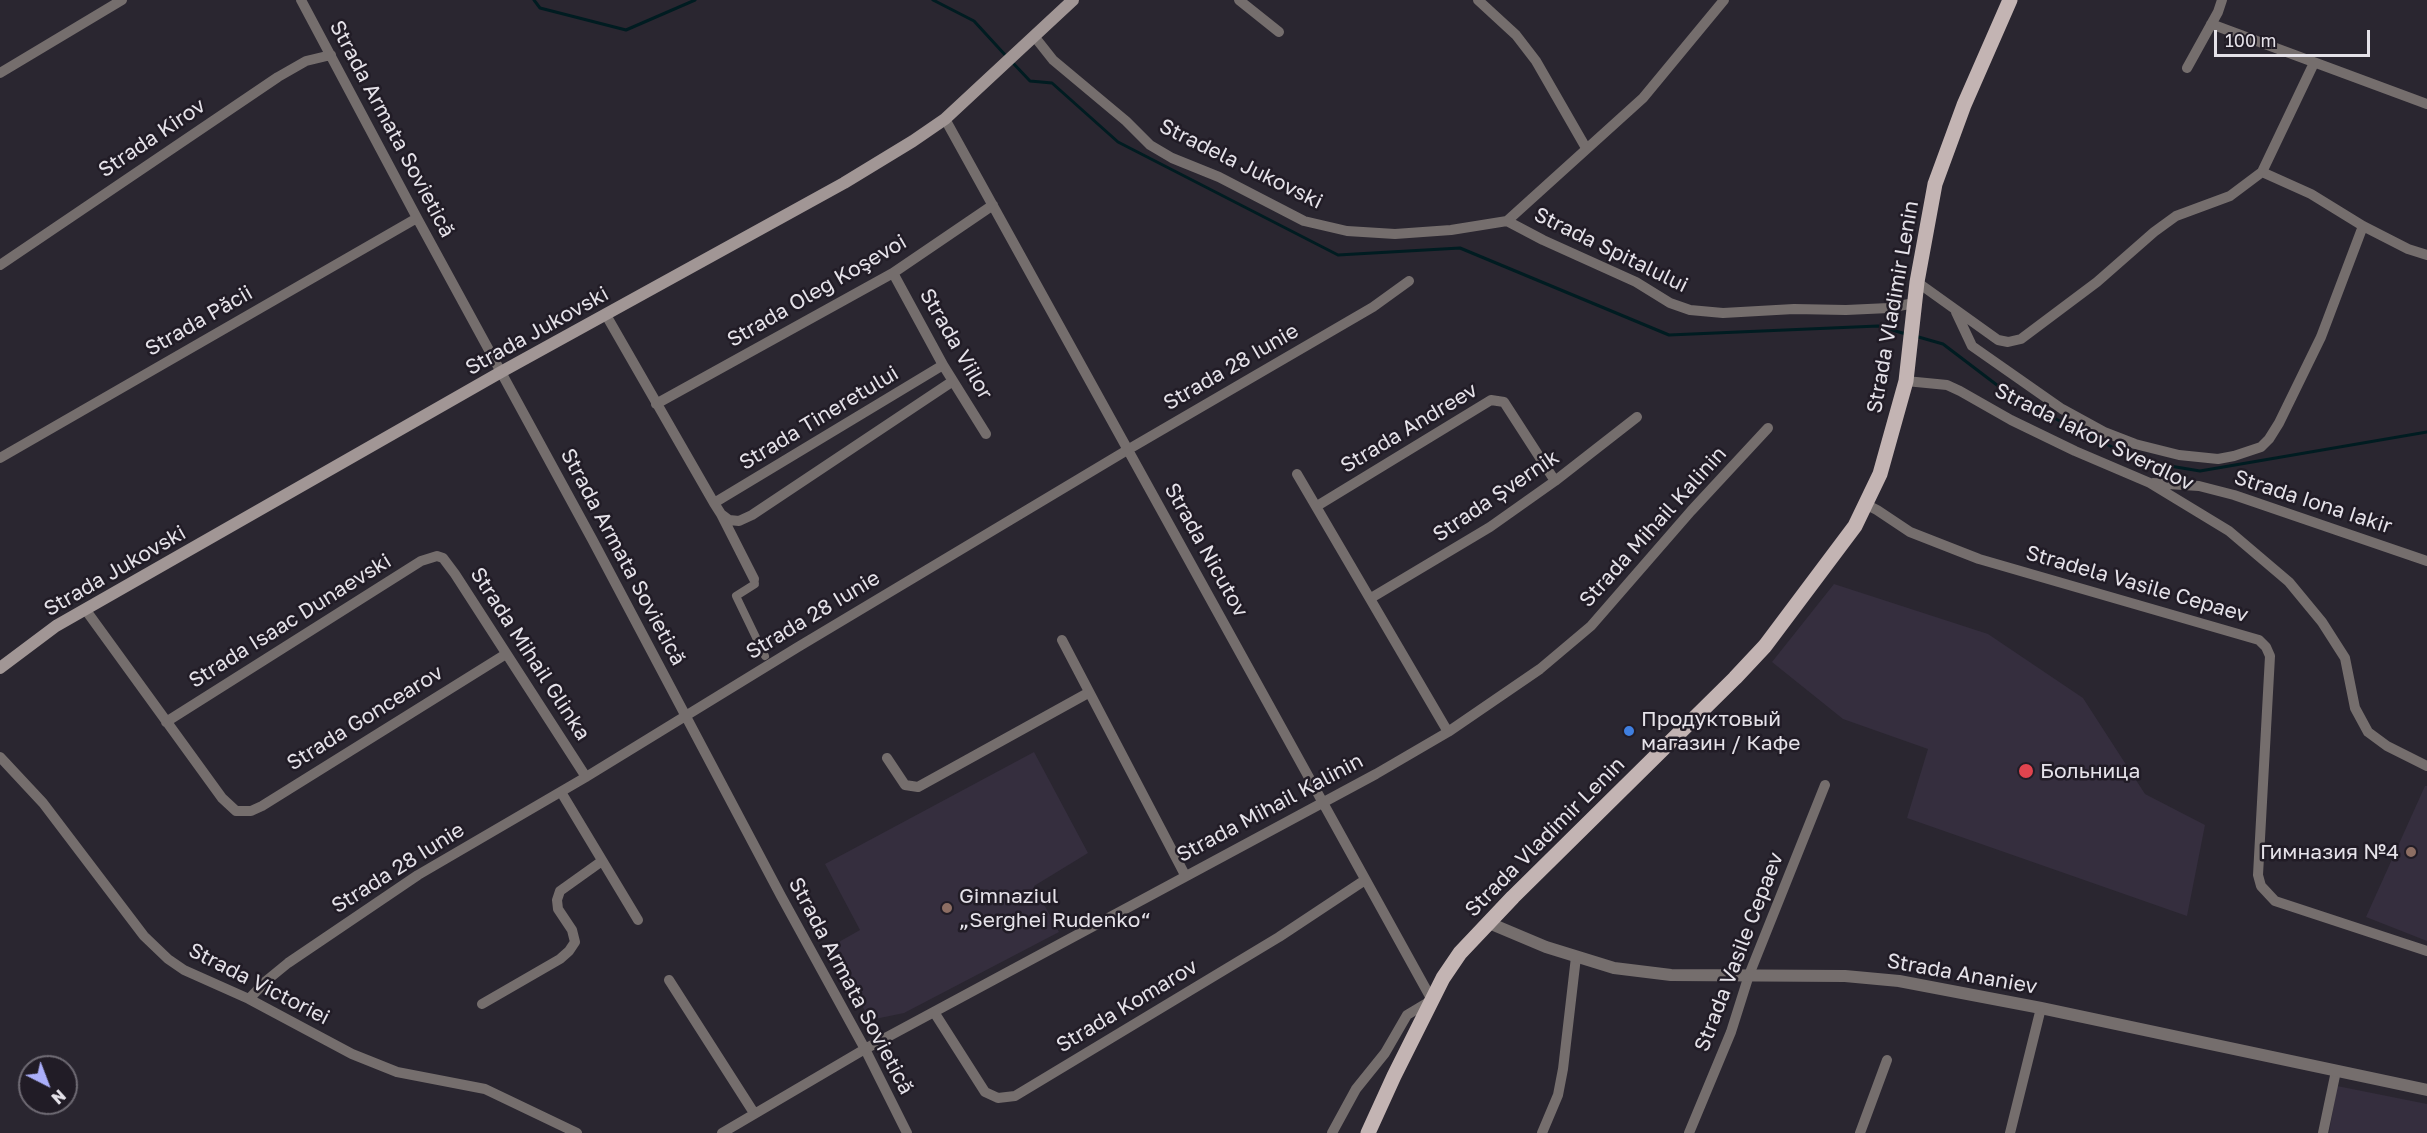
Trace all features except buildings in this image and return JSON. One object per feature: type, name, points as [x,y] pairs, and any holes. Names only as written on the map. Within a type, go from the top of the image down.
[{"type":"main road","name":"Strada Jukovski","points":[[0,668],[56,626],[85,609],[501,372],[844,183],[913,141],[945,119],[1073,0]]},
{"type":"main road","name":"Strada Vladimir Lenin","points":[[1368,1133],[1394,1076],[1452,964],[1489,923],[1736,678],[1765,646],[1835,554],[1867,505],[1883,464],[1906,376],[1917,282],[1935,184],[1964,105],[2010,0]]},
{"type":"street","points":[[0,73],[122,0]]},
{"type":"street","name":"Strada Armata Sovietică","points":[[301,0],[775,885],[866,1048],[907,1133]]},
{"type":"street","points":[[1239,0],[1279,32]]},
{"type":"street","points":[[1478,0],[1516,35],[1536,61],[1586,148]]},
{"type":"street","points":[[1508,221],[1643,98],[1724,0]]},
{"type":"street","points":[[2187,68],[2222,0]]},
{"type":"street","points":[[2211,24],[2427,104]]},
{"type":"street","name":"Stradela Jukovski","points":[[1034,36],[1053,60],[1126,121],[1150,145],[1172,158],[1219,177],[1304,221],[1347,231],[1395,234],[1451,230],[1508,221]]},
{"type":"street","name":"Strada Kirov","points":[[0,265],[279,77],[306,61],[331,55]]},
{"type":"street","points":[[1917,282],[1998,340],[2008,342],[2021,339],[2097,282],[2154,232],[2176,216],[2230,196],[2262,172],[2314,63]]},
{"type":"street","name":"Strada Nicutov","points":[[945,119],[1432,1000]]},
{"type":"street","points":[[2262,172],[2311,194],[2363,226],[2408,249],[2427,255]]},
{"type":"street","name":"Strada Oleg Koşevoi","points":[[656,404],[893,273],[993,205]]},
{"type":"street","name":"Strada Păcii","points":[[0,458],[417,218]]},
{"type":"street","name":"Strada Spitalului","points":[[1508,221],[1543,240],[1636,282],[1670,303],[1690,310],[1723,313],[1914,307]]},
{"type":"street","points":[[1956,312],[1972,346],[2062,409],[2104,432],[2135,444],[2179,455],[2218,459],[2251,452],[2269,439],[2284,414],[2321,337],[2363,226]]},
{"type":"street","name":"Strada Viilor","points":[[893,273],[943,366],[986,434]]},
{"type":"street","name":"Strada 28 Iunie","points":[[249,999],[288,963],[418,875],[561,792],[1129,449],[1364,313],[1409,281]]},
{"type":"street","points":[[606,315],[721,514],[754,579],[755,584],[736,596],[765,656]]},
{"type":"street","points":[[1992,361],[1998,349],[1998,340]]},
{"type":"street","name":"Strada Tineretului","points":[[714,503],[943,366]]},
{"type":"street","name":"Strada Iakov Sverdlov","points":[[1906,376],[1953,388],[2075,451],[2150,483],[2229,531],[2289,582],[2322,622],[2345,657],[2355,708],[2368,732],[2387,746],[2427,766]]},
{"type":"street","name":"Strada Tineretului","points":[[721,514],[729,520],[739,521],[752,515],[953,381]]},
{"type":"street","name":"Strada Andreev","points":[[1317,506],[1491,400],[1504,402],[1555,481]]},
{"type":"street","name":"Strada Șvernik","points":[[1371,598],[1490,528],[1555,481],[1636,417]]},
{"type":"street","name":"Strada Mihail Kalinin","points":[[722,1133],[866,1048],[1448,732],[1540,669],[1591,626],[1691,511],[1768,428]]},
{"type":"street","points":[[1297,474],[1448,732]]},
{"type":"street","name":"Strada Iona Iakir","points":[[2150,483],[2199,486],[2234,495],[2427,561]]},
{"type":"street","name":"Stradela Vasile Cepaev","points":[[1867,505],[1910,532],[1979,559],[2093,594],[2259,640],[2266,647],[2270,664],[2258,875],[2266,894],[2275,901],[2427,951]]},
{"type":"street","name":"Strada Isaac Dunaevski","points":[[166,723],[420,561],[430,556],[437,556]]},
{"type":"street","name":"Strada Mihail Glinka","points":[[437,556],[447,563],[586,777]]},
{"type":"street","points":[[85,609],[166,723]]},
{"type":"street","points":[[1062,640],[1185,875]]},
{"type":"street","name":"Strada Goncearov","points":[[166,723],[222,798],[236,811],[244,812],[262,806],[506,654]]},
{"type":"street","points":[[887,758],[905,785],[918,787],[1088,693]]},
{"type":"street","name":"Strada Victoriei","points":[[0,756],[42,803],[155,949],[184,969],[249,999],[371,1062],[418,1077],[485,1089],[577,1133]]},
{"type":"street","name":"Strada Vasile Cepaev","points":[[1689,1133],[1731,1032],[1749,975],[1825,784]]},
{"type":"street","points":[[561,792],[638,920]]},
{"type":"street","points":[[482,1004],[569,951],[575,942],[572,930],[558,909],[557,900],[560,891],[602,861]]},
{"type":"street","name":"Strada Komarov","points":[[934,1011],[985,1092],[998,1098],[1015,1096],[1279,937],[1365,880]]},
{"type":"street","name":"Strada Ananiev","points":[[1489,923],[1576,957],[1641,972],[1671,975],[1845,976],[1880,979],[2041,1008],[2427,1090]]},
{"type":"street","points":[[1542,1133],[1558,1095],[1576,957]]},
{"type":"street","points":[[669,980],[754,1113]]},
{"type":"street","points":[[1332,1133],[1356,1089],[1385,1053],[1407,1015],[1432,1000]]},
{"type":"street","points":[[2010,1133],[2041,1008]]},
{"type":"street","points":[[1860,1133],[1887,1060]]},
{"type":"street","points":[[2323,1133],[2336,1071]]},
{"type":"shaded area","name":"Больница","points":[[1834,584],[1988,634],[2083,698],[2145,794],[2205,825],[2187,916],[1907,818],[1928,749],[1843,719],[1772,662]]},
{"type":"shaded area","name":"Gimnaziul „Serghei Rudenko“","points":[[1034,752],[1088,853],[1034,886],[1059,932],[904,1013],[870,1020],[830,947],[860,930],[825,864]]},
{"type":"shaded area","name":"Гимназия №4","points":[[2425,786],[2427,786],[2427,941],[2366,917]]},
{"type":"shaded area","points":[[2337,1086],[2427,1104],[2427,1133],[2329,1133]]},
{"type":"waterway","points":[[534,0],[540,8],[626,30],[695,0]]},
{"type":"waterway","points":[[933,0],[974,21],[1007,57]]},
{"type":"waterway","points":[[1012,62],[1030,81],[1052,83],[1118,142],[1338,255],[1460,248],[1669,335],[1878,326],[1906,334]]},
{"type":"waterway","points":[[1915,336],[1943,344],[2014,398],[2140,461],[2200,471],[2427,432]]},
{"type":"place","name":"Продуктовый магазин / Кафе","points":[[1629,731]]},
{"type":"place","name":"Больница","points":[[2026,771]]},
{"type":"place","name":"Гимназия №4","points":[[2411,852]]},
{"type":"place","name":"Gimnaziul „Serghei Rudenko“","points":[[947,908]]}]
